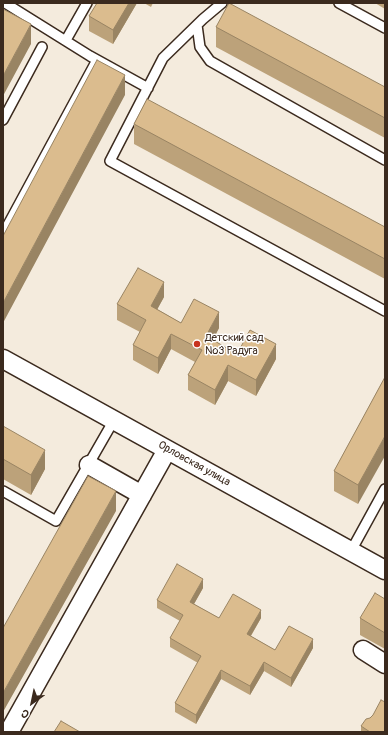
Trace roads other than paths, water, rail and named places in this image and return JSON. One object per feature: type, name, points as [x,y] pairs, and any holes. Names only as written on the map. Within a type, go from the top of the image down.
[{"type":"street","name":"Орловская улица","points":[[3,359],[385,570]]},
{"type":"street","points":[[9,732],[167,450]]},
{"type":"street","points":[[89,465],[142,495]]},
{"type":"street","points":[[363,650],[385,664]]},
{"type":"lane","points":[[5,3],[97,60],[148,88]]},
{"type":"lane","points":[[66,40],[87,3]]},
{"type":"lane","points":[[222,3],[163,58],[110,161],[385,311]]},
{"type":"lane","points":[[339,3],[385,28]]},
{"type":"lane","points":[[197,25],[200,47],[210,61],[385,160]]},
{"type":"lane","points":[[3,120],[42,47]]},
{"type":"lane","points":[[3,234],[97,60]]},
{"type":"lane","points":[[3,491],[56,521],[114,420]]},
{"type":"lane","points":[[351,551],[385,489]]},
{"type":"place","name":"Детский сад №3 Радуга","points":[[197,344]]}]
